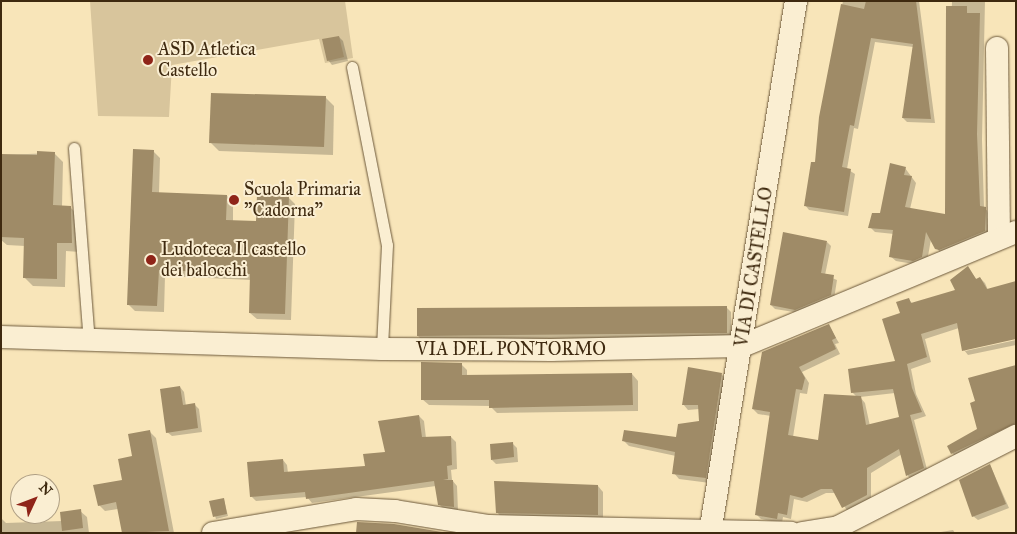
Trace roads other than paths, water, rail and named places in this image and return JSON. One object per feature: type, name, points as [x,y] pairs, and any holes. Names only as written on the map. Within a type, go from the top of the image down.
[{"type":"street","name":"VIA DI CASTELLO","points":[[710,531],[742,346],[796,1]]},
{"type":"street","name":"VIA DEL PONTORMO","points":[[1,337],[382,349],[551,350],[742,346],[1007,235],[997,48]]},
{"type":"street","points":[[802,533],[838,527],[1016,436]]},
{"type":"street","points":[[213,533],[356,509],[395,511],[489,526],[791,533]]},
{"type":"lane","points":[[352,67],[387,245],[382,349]]},
{"type":"lane","points":[[74,148],[90,341]]},
{"type":"place","name":"ASD Atletica Castello","points":[[148,60]]},
{"type":"place","name":"Scuola Primaria \"Cadorna\"","points":[[234,200]]},
{"type":"place","name":"Ludoteca Il castello dei balocchi","points":[[151,260]]}]
